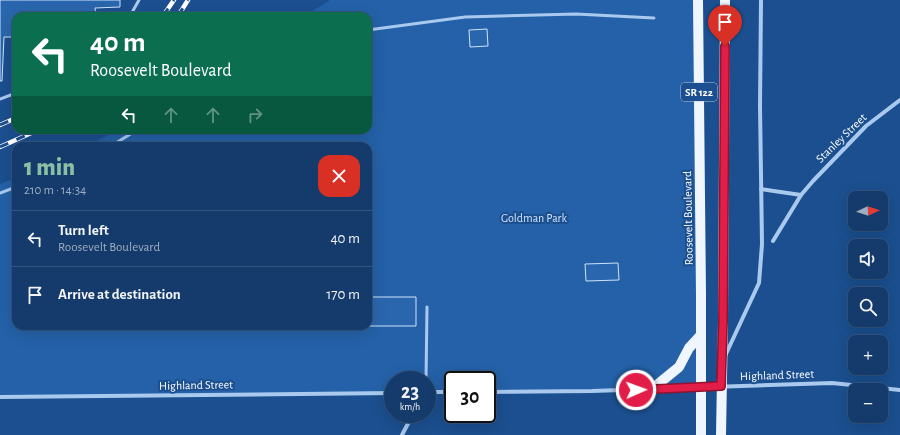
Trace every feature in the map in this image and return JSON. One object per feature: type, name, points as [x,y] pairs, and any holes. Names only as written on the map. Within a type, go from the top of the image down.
[{"type":"main road","name":"Roosevelt Boulevard","points":[[698,0],[701,435]]},
{"type":"main road","name":"SR 122","points":[[721,435],[725,0]]},
{"type":"main road","points":[[652,389],[679,367],[689,348],[701,335]]},
{"type":"street","points":[[722,364],[759,283],[762,244],[760,106],[761,0]]},
{"type":"street","name":"Stanley Street","points":[[773,241],[801,195],[823,170],[866,126],[900,100]]},
{"type":"street","points":[[761,189],[801,195]]},
{"type":"street","name":"Highland Street","points":[[496,392],[592,391],[832,383],[900,390]]},
{"type":"street","name":"Highland Street","points":[[0,397],[384,393]]},
{"type":"street","points":[[402,435],[408,423]]},
{"type":"lane","points":[[132,12],[139,0]]},
{"type":"lane","points":[[372,29],[466,17],[576,14],[654,18]]},
{"type":"lane","points":[[0,100],[12,95]]},
{"type":"lane","points":[[117,142],[130,134]]},
{"type":"lane","points":[[0,193],[12,188]]},
{"type":"lane","points":[[426,371],[427,307]]},
{"type":"green space","name":"Goldman Park","points":[[330,0],[698,0],[701,387],[496,392],[496,371],[444,371],[444,392],[436,392],[436,371],[384,371],[384,393],[0,397],[0,184],[12,180],[12,330],[372,330],[372,142],[94,142],[111,134],[372,134],[372,12],[310,12]]},
{"type":"building","points":[[0,0],[120,0],[120,7],[95,8],[96,12],[12,12],[12,37],[4,37],[2,81],[0,81]]},
{"type":"building","points":[[487,29],[488,46],[470,47],[469,30]]},
{"type":"building","points":[[618,263],[619,280],[586,281],[585,264]]},
{"type":"building","points":[[372,297],[416,297],[416,326],[372,326]]},
{"type":"railway","points":[[166,12],[174,0]]},
{"type":"railway","points":[[180,12],[188,0]]},
{"type":"railway","points":[[0,125],[12,120]]},
{"type":"railway","points":[[0,147],[29,134]]},
{"type":"route","points":[[636,390],[721,386],[723,321],[725,46]]}]
